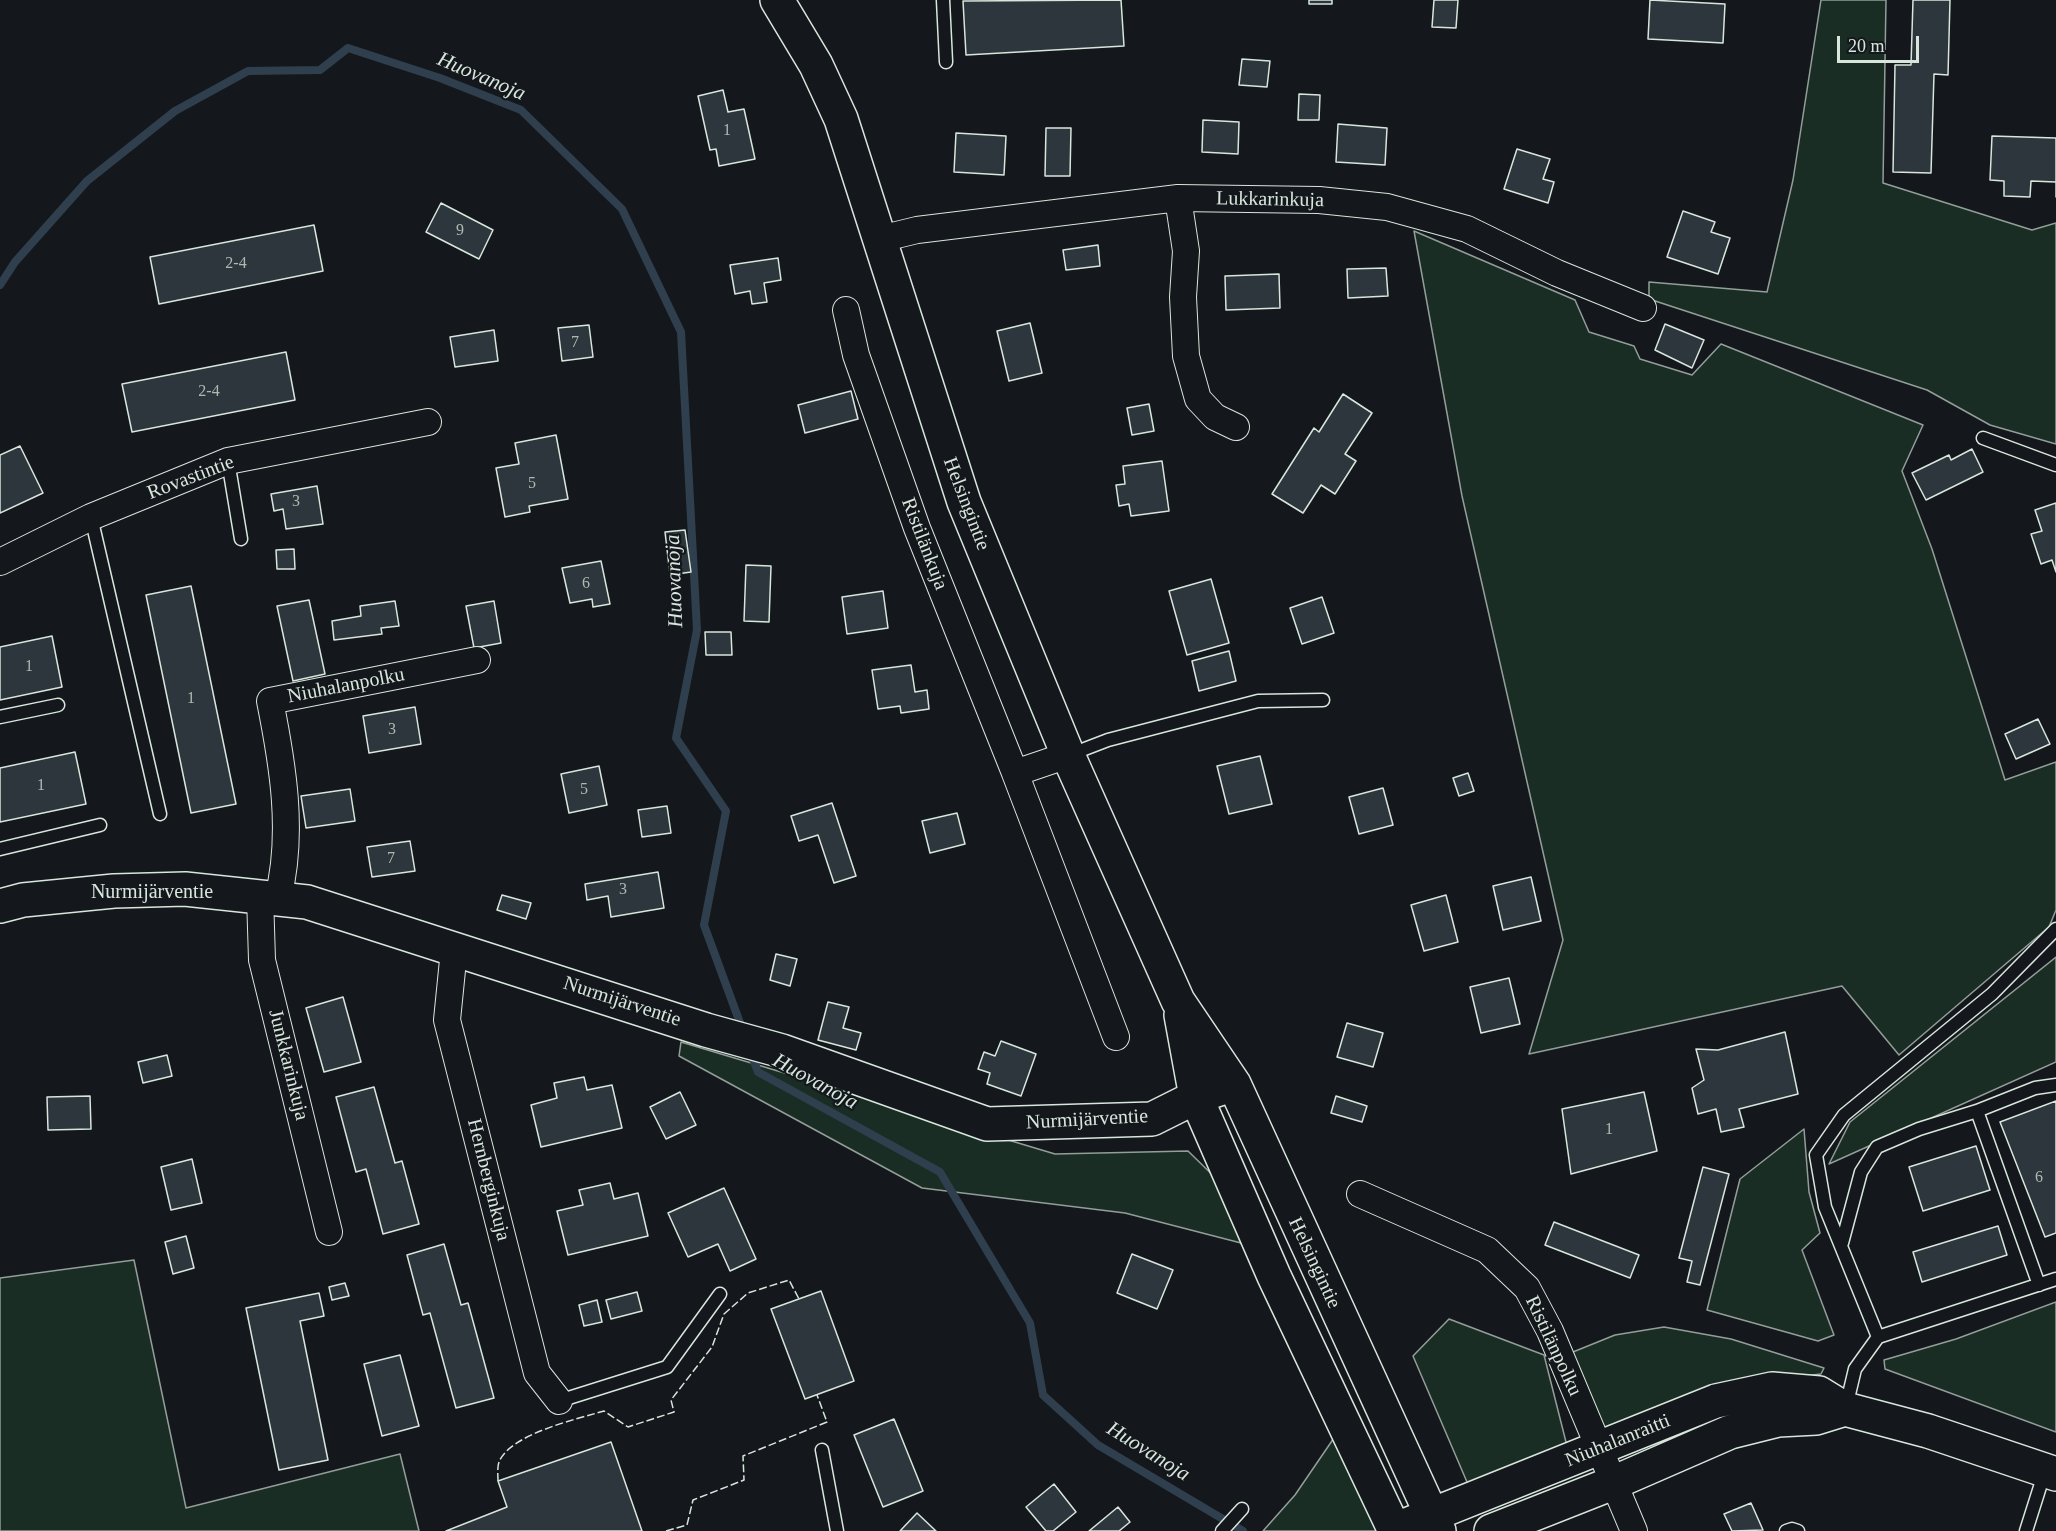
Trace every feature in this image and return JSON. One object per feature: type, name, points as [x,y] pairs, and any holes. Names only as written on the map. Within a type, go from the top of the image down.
[{"type":"street","name":"Helsingintie","points":[[777,0],[816,65],[841,118],[938,427],[964,502],[1068,755],[1178,1001],[1234,1084],[1326,1290],[1435,1523]]},
{"type":"street","name":"Lukkarinkuja","points":[[880,239],[929,228],[1178,198],[1319,200],[1387,207],[1467,229],[1557,273],[1643,308]]},
{"type":"street","points":[[1178,198],[1185,251],[1183,297],[1186,356],[1198,399],[1215,417],[1236,427]]},
{"type":"street","name":"Ristilänkuja","points":[[846,310],[856,355],[917,528],[1015,773],[1116,1037]]},
{"type":"street","name":"Rovastintie","points":[[0,562],[92,517],[228,461],[428,422]]},
{"type":"street","name":"Niuhalanpolku","points":[[269,897],[287,845],[279,749],[270,701],[477,660]]},
{"type":"street","points":[[1015,773],[1068,755]]},
{"type":"street","name":"Nurmijärventie","points":[[0,906],[23,900],[114,891],[184,889],[307,902],[706,1030],[782,1051],[987,1124],[1152,1119],[1196,1097],[1234,1084]]},
{"type":"street","name":"Junkkarinkuja","points":[[269,897],[262,960],[329,1232]]},
{"type":"street","name":"Hernberginkuja","points":[[454,950],[447,1020],[537,1373],[559,1401]]},
{"type":"street","name":"Helsingintie","points":[[1178,1001],[1196,1097],[1274,1276],[1395,1531]]},
{"type":"street","name":"Ristilänpolku","points":[[1360,1194],[1487,1250],[1527,1288],[1550,1331],[1634,1531]]},
{"type":"street","name":"Niuhalanraitti","points":[[1395,1531],[1435,1523],[1599,1449],[1716,1401],[1772,1389],[1819,1393],[1845,1408],[1928,1431],[2050,1472]]},
{"type":"street","name":"Niuhalanraitti","points":[[1491,1531],[1613,1483],[1730,1432],[1778,1420],[1816,1418],[1845,1408]]},
{"type":"lane","points":[[943,0],[946,62]]},
{"type":"lane","points":[[1983,438],[2056,465]]},
{"type":"lane","points":[[228,461],[241,539]]},
{"type":"lane","points":[[92,517],[160,814]]},
{"type":"lane","points":[[1068,755],[1108,740],[1258,701],[1323,700]]},
{"type":"lane","points":[[0,717],[58,705]]},
{"type":"lane","points":[[0,849],[100,825]]},
{"type":"lane","points":[[1878,1337],[1842,1243],[1825,1207],[1816,1155],[1844,1115],[1992,994],[2056,929]]},
{"type":"lane","points":[[1842,1243],[1861,1172],[1877,1147],[1919,1129],[1977,1111],[2035,1088],[2056,1085]]},
{"type":"lane","points":[[1977,1111],[2039,1285]]},
{"type":"lane","points":[[1845,1408],[1855,1370],[1878,1337],[2056,1279]]},
{"type":"lane","points":[[559,1401],[667,1367],[720,1294]]},
{"type":"lane","points":[[822,1450],[837,1531]]},
{"type":"lane","points":[[2026,1531],[2050,1472]]},
{"type":"lane","points":[[1222,1531],[1242,1509]]},
{"type":"lane","points":[[1786,1531],[1792,1529],[1798,1531]]},
{"type":"green space","points":[[1821,0],[1886,0],[1883,183],[2032,230],[2056,223],[2056,444],[1990,425],[1927,390],[1649,299],[1649,282],[1767,292],[1793,180]]},
{"type":"green space","points":[[1414,231],[1575,300],[1589,332],[1634,346],[1640,359],[1692,375],[1721,344],[1923,425],[1902,471],[1932,549],[2005,780],[2056,762],[2056,910],[2049,927],[1899,1055],[1842,986],[1529,1054],[1563,940],[1462,496]]},
{"type":"green space","points":[[2056,957],[2056,1062],[1829,1164],[1850,1122]]},
{"type":"green space","points":[[681,1042],[1055,1154],[1188,1151],[1230,1192],[1241,1243],[1125,1213],[922,1188],[679,1056]]},
{"type":"green space","points":[[1804,1129],[1809,1192],[1820,1233],[1802,1250],[1834,1335],[1818,1341],[1707,1310],[1740,1179]]},
{"type":"green space","points":[[134,1260],[186,1508],[400,1454],[419,1531],[0,1531],[0,1278]]},
{"type":"green space","points":[[2056,1302],[2056,1432],[1885,1369],[1884,1360],[1956,1339]]},
{"type":"green space","points":[[1449,1319],[1544,1355],[1567,1446],[1470,1489],[1413,1356]]},
{"type":"green space","points":[[1664,1327],[1731,1339],[1824,1368],[1821,1374],[1704,1388],[1604,1432],[1568,1354],[1615,1335]]},
{"type":"green space","points":[[1336,1435],[1377,1531],[1263,1531],[1295,1495]]},
{"type":"building","points":[[1121,0],[1124,46],[966,55],[963,1]]},
{"type":"building","points":[[1309,0],[1332,0],[1332,4],[1309,4]]},
{"type":"building","points":[[1434,0],[1458,0],[1456,28],[1432,27]]},
{"type":"building","points":[[1650,0],[1725,4],[1723,43],[1648,39]]},
{"type":"building","points":[[1913,0],[1950,0],[1948,75],[1934,74],[1931,173],[1893,172],[1895,65],[1911,65]]},
{"type":"building","points":[[1242,59],[1270,61],[1267,87],[1239,85]]},
{"type":"building","points":[[723,90],[728,112],[744,109],[755,159],[719,166],[716,149],[710,150],[698,96]]},
{"type":"building","points":[[1299,94],[1320,95],[1319,120],[1298,120]]},
{"type":"building","points":[[1203,120],[1239,122],[1238,154],[1202,152]]},
{"type":"building","points":[[1338,124],[1387,128],[1385,165],[1336,162]]},
{"type":"building","points":[[1046,128],[1071,128],[1070,176],[1045,176]]},
{"type":"building","points":[[956,133],[1006,136],[1004,175],[954,172]]},
{"type":"building","points":[[1992,136],[2056,138],[2056,182],[2031,181],[2030,197],[2004,196],[2004,181],[1990,180]]},
{"type":"building","points":[[1517,149],[1550,159],[1543,179],[1554,182],[1548,203],[1504,189]]},
{"type":"building","points":[[441,203],[493,230],[479,259],[426,232]]},
{"type":"building","points":[[1683,211],[1715,222],[1711,232],[1730,238],[1718,274],[1667,257]]},
{"type":"building","points":[[314,225],[323,271],[159,304],[150,257]]},
{"type":"building","points":[[1098,245],[1100,266],[1066,270],[1063,250]]},
{"type":"building","points":[[778,258],[781,280],[764,283],[767,302],[752,304],[750,291],[735,294],[730,265]]},
{"type":"building","points":[[1386,268],[1388,296],[1348,298],[1347,269]]},
{"type":"building","points":[[1279,274],[1280,308],[1226,310],[1225,276]]},
{"type":"building","points":[[1030,323],[1042,373],[1009,381],[997,331]]},
{"type":"building","points":[[1665,324],[1704,340],[1692,368],[1655,350]]},
{"type":"building","points":[[589,325],[593,357],[562,361],[558,328]]},
{"type":"building","points":[[494,330],[498,361],[455,367],[450,337]]},
{"type":"building","points":[[286,352],[295,400],[132,432],[122,384]]},
{"type":"building","points":[[851,391],[858,419],[805,433],[798,405]]},
{"type":"building","points":[[1343,394],[1372,413],[1345,454],[1356,461],[1335,494],[1321,485],[1303,513],[1272,494],[1314,428],[1319,432]]},
{"type":"building","points":[[1149,404],[1154,431],[1132,435],[1127,408]]},
{"type":"building","points":[[556,435],[568,499],[529,506],[530,512],[505,517],[496,468],[519,464],[515,443]]},
{"type":"building","points":[[20,446],[43,493],[0,513],[0,455]]},
{"type":"building","points":[[1972,449],[1983,472],[1926,500],[1912,473],[1949,455],[1951,460]]},
{"type":"building","points":[[1162,461],[1169,511],[1131,516],[1129,504],[1119,506],[1116,485],[1125,484],[1123,466]]},
{"type":"building","points":[[317,486],[323,524],[286,529],[283,509],[274,511],[271,494]]},
{"type":"building","points":[[2056,503],[2056,572],[2052,560],[2041,564],[2031,534],[2042,531],[2035,510]]},
{"type":"building","points":[[685,530],[691,572],[670,575],[665,532]]},
{"type":"building","points":[[294,549],[295,569],[277,569],[276,550]]},
{"type":"building","points":[[601,561],[610,604],[593,607],[592,599],[570,603],[562,568]]},
{"type":"building","points":[[746,565],[771,566],[769,622],[744,621]]},
{"type":"building","points":[[1211,579],[1229,643],[1187,655],[1169,591]]},
{"type":"building","points":[[191,586],[236,804],[191,813],[146,595]]},
{"type":"building","points":[[883,591],[888,628],[847,634],[842,597]]},
{"type":"building","points":[[1322,597],[1334,633],[1302,644],[1290,608]]},
{"type":"building","points":[[309,600],[325,674],[293,681],[277,606]]},
{"type":"building","points":[[395,601],[399,626],[381,628],[382,634],[334,640],[332,621],[361,616],[360,606]]},
{"type":"building","points":[[494,601],[501,643],[474,648],[466,606]]},
{"type":"building","points":[[705,632],[731,632],[732,655],[706,655]]},
{"type":"building","points":[[52,636],[62,687],[0,700],[0,647]]},
{"type":"building","points":[[1229,651],[1236,681],[1199,691],[1192,661]]},
{"type":"building","points":[[911,665],[915,692],[927,690],[929,709],[901,713],[900,706],[878,709],[872,670]]},
{"type":"building","points":[[415,707],[421,744],[369,753],[363,716]]},
{"type":"building","points":[[2038,719],[2050,744],[2016,759],[2005,734]]},
{"type":"building","points":[[75,752],[86,804],[0,822],[0,768]]},
{"type":"building","points":[[1260,756],[1272,804],[1229,814],[1217,766]]},
{"type":"building","points":[[599,766],[607,805],[569,813],[561,774]]},
{"type":"building","points":[[1468,773],[1474,791],[1459,796],[1453,778]]},
{"type":"building","points":[[1383,788],[1393,825],[1359,834],[1349,797]]},
{"type":"building","points":[[350,789],[355,821],[306,828],[301,796]]},
{"type":"building","points":[[832,803],[856,876],[834,883],[818,835],[799,841],[791,816]]},
{"type":"building","points":[[667,806],[671,833],[642,837],[638,810]]},
{"type":"building","points":[[957,813],[965,844],[930,853],[922,821]]},
{"type":"building","points":[[410,841],[415,871],[372,877],[367,847]]},
{"type":"building","points":[[658,872],[664,908],[611,917],[608,896],[587,900],[585,884]]},
{"type":"building","points":[[1531,877],[1541,921],[1503,930],[1493,886]]},
{"type":"building","points":[[502,895],[531,903],[526,919],[497,910]]},
{"type":"building","points":[[1446,895],[1458,942],[1424,951],[1411,905]]},
{"type":"building","points":[[776,954],[797,959],[790,986],[770,980]]},
{"type":"building","points":[[1509,978],[1520,1024],[1481,1033],[1470,987]]},
{"type":"building","points":[[343,997],[361,1062],[324,1072],[306,1008]]},
{"type":"building","points":[[828,1002],[849,1007],[843,1028],[861,1033],[856,1050],[818,1040]]},
{"type":"building","points":[[1347,1023],[1383,1033],[1373,1067],[1337,1057]]},
{"type":"building","points":[[1785,1032],[1798,1094],[1739,1109],[1744,1127],[1721,1132],[1716,1109],[1698,1114],[1692,1088],[1704,1080],[1696,1049],[1718,1050]]},
{"type":"building","points":[[1001,1041],[1036,1054],[1021,1096],[987,1084],[990,1073],[978,1069],[984,1052],[995,1056]]},
{"type":"building","points":[[167,1055],[172,1076],[143,1083],[138,1062]]},
{"type":"building","points":[[584,1077],[587,1090],[612,1085],[622,1128],[541,1147],[531,1105],[557,1098],[554,1083]]},
{"type":"building","points":[[374,1087],[395,1163],[402,1161],[419,1224],[383,1234],[366,1169],[356,1172],[336,1097]]},
{"type":"building","points":[[680,1092],[696,1125],[666,1139],[650,1107]]},
{"type":"building","points":[[1644,1092],[1657,1151],[1571,1174],[1562,1109]]},
{"type":"building","points":[[90,1096],[91,1129],[48,1130],[47,1097]]},
{"type":"building","points":[[1336,1096],[1367,1106],[1362,1122],[1331,1113]]},
{"type":"building","points":[[2056,1101],[2056,1233],[2045,1237],[2000,1122]]},
{"type":"building","points":[[1976,1146],[1990,1190],[1923,1211],[1909,1167]]},
{"type":"building","points":[[192,1159],[202,1203],[171,1210],[161,1167]]},
{"type":"building","points":[[1703,1167],[1729,1174],[1700,1285],[1687,1282],[1692,1261],[1679,1258]]},
{"type":"building","points":[[610,1183],[614,1199],[638,1193],[648,1236],[568,1255],[557,1211],[583,1205],[579,1190]]},
{"type":"building","points":[[724,1188],[756,1259],[730,1271],[718,1244],[688,1257],[668,1213]]},
{"type":"building","points":[[1554,1222],[1639,1255],[1630,1278],[1545,1245]]},
{"type":"building","points":[[1998,1226],[2007,1255],[1922,1282],[1913,1252]]},
{"type":"building","points":[[186,1236],[194,1268],[173,1274],[165,1242]]},
{"type":"building","points":[[444,1244],[461,1305],[468,1303],[494,1398],[456,1408],[430,1313],[423,1315],[407,1255]]},
{"type":"building","points":[[1132,1254],[1173,1270],[1157,1309],[1117,1293]]},
{"type":"building","points":[[345,1283],[349,1296],[332,1300],[329,1287]]},
{"type":"building","points":[[821,1291],[854,1381],[805,1399],[771,1309]]},
{"type":"building","points":[[637,1292],[642,1311],[611,1319],[606,1300]]},
{"type":"building","points":[[319,1293],[324,1316],[300,1321],[328,1460],[279,1470],[246,1308]]},
{"type":"building","points":[[597,1300],[602,1322],[584,1326],[579,1305]]},
{"type":"building","points":[[400,1355],[419,1426],[382,1436],[364,1364]]},
{"type":"building","points":[[894,1419],[923,1491],[883,1507],[854,1435]]},
{"type":"building","points":[[611,1442],[642,1531],[446,1531],[507,1507],[498,1481]]},
{"type":"building","points":[[1054,1484],[1076,1512],[1053,1531],[1046,1531],[1026,1507]]},
{"type":"building","points":[[1751,1503],[1763,1530],[1732,1531],[1724,1514]]},
{"type":"building","points":[[1118,1507],[1130,1522],[1119,1531],[1089,1531]]},
{"type":"building","points":[[917,1513],[936,1531],[900,1531]]},
{"type":"waterway","name":"Huovanoja","points":[[0,285],[15,262],[87,181],[175,111],[248,71],[320,70],[348,48],[440,78],[521,110],[622,209],[681,332],[697,630],[676,738],[726,811],[704,925],[743,1031]]},
{"type":"waterway","name":"Huovanoja","points":[[750,1051],[758,1072],[940,1172],[1030,1323],[1043,1395],[1098,1445],[1243,1531]]},
{"type":"fence","points":[[498,1481],[498,1464],[506,1452],[516,1443],[546,1429],[604,1411],[628,1427],[674,1412],[671,1400],[712,1347],[724,1314],[748,1293],[789,1280],[799,1299]]},
{"type":"fence","points":[[666,1531],[687,1525],[693,1500],[744,1480],[743,1456],[827,1422],[817,1395]]}]
